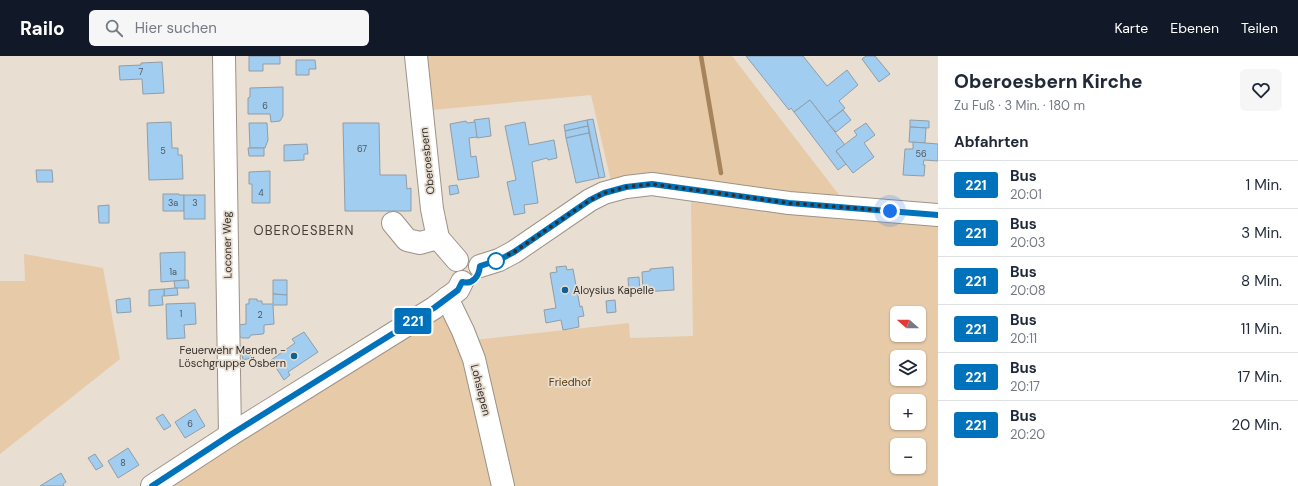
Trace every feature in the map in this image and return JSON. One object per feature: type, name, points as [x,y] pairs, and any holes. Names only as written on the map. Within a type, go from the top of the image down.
[{"type":"street","name":"Loconer Weg","points":[[224,56],[230,435]]},
{"type":"street","name":"Oberoesbern","points":[[416,56],[432,209],[438,238],[456,260]]},
{"type":"street","points":[[480,266],[499,260],[514,252],[590,200],[604,193],[626,187],[652,184],[789,203],[938,215]]},
{"type":"street","points":[[393,223],[407,240],[420,243],[438,238]]},
{"type":"street","points":[[469,256],[474,258],[480,266],[476,278],[468,282],[462,282],[458,279],[453,270],[453,265],[460,257],[469,256]]},
{"type":"street","points":[[152,486],[230,435],[434,308],[458,290],[462,282]]},
{"type":"street","name":"Lohsiepen","points":[[447,298],[463,331],[474,359],[503,486]]},
{"type":"green space","points":[[425,56],[732,56],[843,200],[611,181],[591,95],[432,110]]},
{"type":"green space","name":"Friedhof","points":[[691,202],[836,219],[930,226],[938,225],[938,486],[507,486],[474,340],[629,323],[630,338],[693,336]]},
{"type":"green space","points":[[24,254],[103,268],[120,359],[0,454],[0,281],[25,281]]},
{"type":"green space","points":[[439,315],[445,316],[449,319],[469,375],[496,486],[166,486]]},
{"type":"building","points":[[249,56],[280,56],[280,64],[263,64],[263,71],[249,71]]},
{"type":"building","points":[[746,56],[803,56],[827,86],[847,70],[858,85],[839,101],[845,108],[827,122],[810,100],[794,112],[791,108],[789,110]]},
{"type":"building","points":[[866,56],[875,56],[890,74],[879,82],[862,59]]},
{"type":"building","points":[[296,60],[315,60],[316,69],[309,69],[309,75],[296,75]]},
{"type":"building","points":[[162,62],[164,93],[143,94],[142,79],[120,80],[119,66]]},
{"type":"building","points":[[283,87],[283,116],[280,121],[271,122],[270,114],[248,114],[248,98],[250,97],[250,88]]},
{"type":"building","points":[[810,100],[845,145],[836,151],[846,164],[838,170],[794,112]]},
{"type":"building","points":[[843,110],[851,120],[836,132],[827,122]]},
{"type":"building","points":[[489,118],[491,136],[477,138],[474,120]]},
{"type":"building","points":[[593,119],[605,177],[599,178],[587,120]]},
{"type":"building","points":[[587,120],[588,126],[565,131],[564,125]]},
{"type":"building","points":[[910,120],[929,121],[929,128],[910,127]]},
{"type":"building","points":[[466,121],[467,123],[475,122],[477,137],[469,138],[471,157],[476,156],[479,177],[458,180],[450,124]]},
{"type":"building","points":[[171,122],[172,148],[178,148],[178,155],[182,155],[183,179],[149,180],[147,123]]},
{"type":"building","points":[[525,122],[529,145],[554,140],[557,158],[548,160],[547,158],[532,162],[538,203],[524,205],[525,213],[514,215],[507,182],[516,180],[505,126]]},
{"type":"building","points":[[249,123],[267,123],[268,140],[265,148],[250,148]]},
{"type":"building","points":[[343,123],[379,123],[380,175],[406,175],[407,189],[411,188],[411,211],[345,211]]},
{"type":"building","points":[[866,123],[875,135],[864,143],[874,157],[853,173],[836,151],[857,135],[854,131]]},
{"type":"building","points":[[588,126],[589,133],[566,138],[565,131]]},
{"type":"building","points":[[910,127],[926,128],[925,143],[909,142]]},
{"type":"building","points":[[589,133],[599,178],[576,183],[566,138]]},
{"type":"building","points":[[913,142],[938,144],[938,161],[924,160],[924,176],[903,175],[905,149],[913,149]]},
{"type":"building","points":[[307,144],[308,154],[304,154],[304,160],[284,161],[284,145]]},
{"type":"building","points":[[248,148],[264,148],[264,156],[249,156]]},
{"type":"building","points":[[36,170],[52,170],[53,182],[37,182]]},
{"type":"building","points":[[270,171],[270,203],[252,203],[252,184],[249,184],[249,172]]},
{"type":"building","points":[[457,185],[459,193],[450,195],[449,186]]},
{"type":"building","points":[[163,194],[184,195],[184,211],[163,211]]},
{"type":"building","points":[[184,195],[205,195],[205,219],[184,219]]},
{"type":"building","points":[[109,205],[109,223],[99,223],[98,206]]},
{"type":"building","points":[[185,252],[185,280],[161,282],[160,253]]},
{"type":"building","name":"Aloysius Kapelle","points":[[566,266],[567,270],[573,269],[580,307],[582,306],[584,316],[578,317],[579,327],[563,330],[561,320],[546,323],[544,310],[556,308],[550,273],[557,272],[556,267]]},
{"type":"building","points":[[673,267],[674,290],[643,292],[642,272],[650,271],[650,269]]},
{"type":"building","points":[[639,277],[640,292],[629,292],[628,278]]},
{"type":"building","points":[[188,280],[189,288],[175,288],[174,281]]},
{"type":"building","points":[[273,280],[287,280],[287,295],[273,294]]},
{"type":"building","points":[[177,288],[178,295],[164,296],[164,289]]},
{"type":"building","points":[[164,289],[164,296],[162,296],[163,305],[149,306],[149,290]]},
{"type":"building","points":[[273,294],[287,295],[287,305],[273,305],[274,324],[264,325],[263,334],[251,335],[249,338],[242,338],[239,336],[239,325],[246,324],[246,304],[249,304],[249,299],[257,299],[257,301],[262,301],[262,304],[273,304]]},
{"type":"building","points":[[130,298],[131,312],[117,313],[116,300]]},
{"type":"building","points":[[615,300],[616,312],[607,313],[606,301]]},
{"type":"building","points":[[195,303],[196,324],[184,325],[185,338],[167,339],[166,304]]},
{"type":"building","name":"Feuerwehr Menden - Löschgruppe Ösbern","points":[[304,332],[318,352],[288,372],[290,375],[284,380],[271,360],[295,343],[292,339]]},
{"type":"building","points":[[250,352],[251,358],[243,360],[242,354]]},
{"type":"building","points":[[195,409],[205,426],[185,438],[175,422]]},
{"type":"building","points":[[163,414],[171,426],[164,430],[156,418]]},
{"type":"building","points":[[128,448],[139,465],[118,478],[108,461]]},
{"type":"building","points":[[95,454],[103,466],[96,470],[88,458]]},
{"type":"building","points":[[61,473],[66,482],[63,484],[64,486],[40,486]]},
{"type":"waterway","points":[[701,56],[721,173]]},
{"type":"bus line","name":"221","points":[[152,486],[230,435],[434,308],[458,290],[462,282],[473,281],[478,275],[480,266],[499,260],[514,252],[590,200],[604,193],[626,187],[652,184],[789,203],[938,215]]},
{"type":"place","name":"Aloysius Kapelle","points":[[565,290]]},
{"type":"place","name":"Feuerwehr Menden - Löschgruppe Ösbern","points":[[294,356]]},
{"type":"district","name":"OBEROESBERN","points":[[304,230]]},
{"type":"route","points":[[496,261],[514,252],[590,200],[604,193],[626,187],[652,184],[789,203],[890,211]]}]
